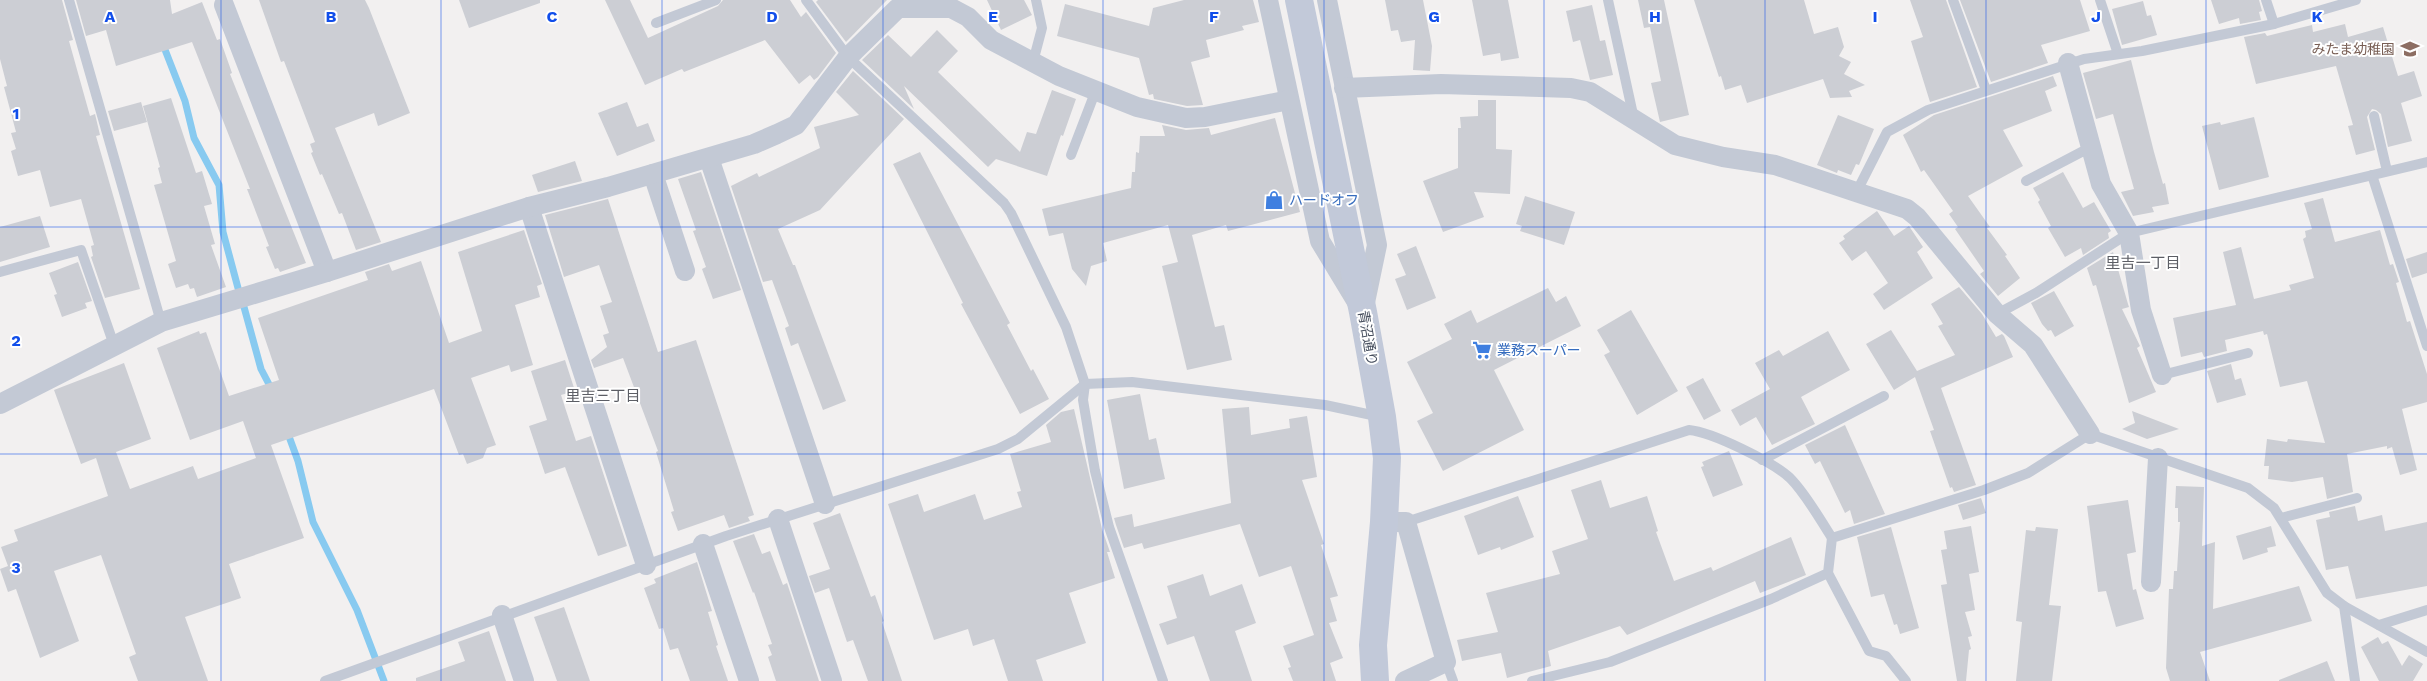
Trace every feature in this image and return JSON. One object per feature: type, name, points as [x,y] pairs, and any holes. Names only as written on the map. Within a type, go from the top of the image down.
[{"type":"street","points":[[1268,0],[1320,241],[1363,312]]},
{"type":"street","name":"青沼通り","points":[[1299,0],[1363,312],[1382,417],[1395,522],[1373,645],[1375,681]]},
{"type":"street","points":[[1327,0],[1377,245],[1363,312]]},
{"type":"street","points":[[0,404],[160,322],[327,272],[529,207],[653,174],[754,144],[796,125],[848,57],[893,10],[898,8],[948,4],[968,17],[991,40],[1059,76],[1137,107],[1186,118],[1205,117],[1289,100]]},
{"type":"street","points":[[224,5],[327,272]]},
{"type":"street","points":[[2068,63],[2101,184],[2129,233],[2141,310],[2162,375]]},
{"type":"street","points":[[1344,88],[1448,84],[1571,88],[1590,92],[1675,145],[1723,157],[1775,165],[1907,209],[1917,217],[1997,314],[2033,345],[2090,434]]},
{"type":"street","points":[[709,158],[825,504]]},
{"type":"street","points":[[653,174],[685,272]]},
{"type":"street","points":[[529,207],[646,565]]},
{"type":"street","points":[[2151,582],[2158,458]]},
{"type":"street","points":[[778,519],[832,681]]},
{"type":"street","points":[[1395,522],[1446,662],[1405,681]]},
{"type":"street","points":[[703,544],[750,681]]},
{"type":"street","points":[[502,615],[524,681]]},
{"type":"lane","points":[[69,0],[160,322]]},
{"type":"lane","points":[[656,23],[716,0]]},
{"type":"lane","points":[[806,0],[848,57],[1004,203],[1066,327],[1085,384],[1083,400],[1092,454],[1109,527],[1163,681]]},
{"type":"lane","points":[[1033,62],[1042,28],[1036,0]]},
{"type":"lane","points":[[1608,0],[1634,120]]},
{"type":"lane","points":[[1953,0],[1986,90]]},
{"type":"lane","points":[[2100,0],[2118,54]]},
{"type":"lane","points":[[2266,0],[2274,24]]},
{"type":"lane","points":[[1856,193],[1887,132],[1928,110],[2068,63],[2142,51],[2274,24],[2356,0]]},
{"type":"lane","points":[[1071,155],[1096,90]]},
{"type":"lane","points":[[2374,116],[2387,171]]},
{"type":"lane","points":[[2026,181],[2091,147]]},
{"type":"lane","points":[[1997,314],[2036,293],[2129,233],[2427,162]]},
{"type":"lane","points":[[2372,175],[2427,346]]},
{"type":"lane","points":[[0,272],[81,250],[114,345]]},
{"type":"lane","points":[[2162,375],[2248,353]]},
{"type":"lane","points":[[325,681],[502,615],[703,544],[998,449],[1018,439],[1085,384],[1132,382],[1325,405],[1382,417]]},
{"type":"lane","points":[[1762,460],[1884,396]]},
{"type":"lane","points":[[1395,522],[1681,431],[1699,431],[1709,434],[1779,468],[1791,479],[1832,538],[1828,573],[1869,651],[1886,656],[1906,681]]},
{"type":"lane","points":[[1832,538],[1984,490],[2028,473],[2090,434],[2248,488],[2274,508],[2327,593],[2344,606],[2427,652]]},
{"type":"lane","points":[[2281,518],[2357,498]]},
{"type":"lane","points":[[1532,681],[1565,677],[1610,662],[1771,599],[1828,573]]},
{"type":"lane","points":[[2344,606],[2354,681]]},
{"type":"lane","points":[[2379,625],[2427,610]]},
{"type":"lane","points":[[1446,662],[1453,681]]},
{"type":"building","points":[[0,0],[62,0],[73,40],[69,41],[90,116],[95,114],[100,135],[96,136],[140,289],[105,298],[91,257],[93,256],[91,246],[94,245],[81,199],[50,207],[40,170],[18,176],[11,151],[16,149],[11,133],[16,132],[4,87],[7,86],[0,59]]},
{"type":"building","points":[[76,0],[170,0],[172,14],[202,2],[217,40],[220,39],[232,73],[230,74],[306,263],[280,272],[278,268],[275,269],[266,247],[269,246],[247,189],[250,189],[192,42],[116,66],[106,30],[86,36]]},
{"type":"building","points":[[259,0],[365,0],[410,113],[378,126],[374,113],[335,128],[381,242],[356,250],[342,213],[339,214],[311,153],[313,152],[310,144],[315,142],[284,61],[281,62]]},
{"type":"building","points":[[459,0],[540,0],[540,3],[469,28]]},
{"type":"building","points":[[605,0],[630,0],[648,38],[718,6],[723,0],[790,0],[801,17],[806,12],[836,53],[818,77],[814,80],[810,75],[799,84],[765,40],[684,72],[682,69],[645,85]]},
{"type":"building","points":[[818,0],[887,0],[846,42],[816,2]]},
{"type":"building","points":[[987,0],[1024,0],[1032,15],[1001,30]]},
{"type":"building","points":[[1184,0],[1253,0],[1259,22],[1242,26],[1244,30],[1206,40],[1210,57],[1191,62],[1203,105],[1187,106],[1154,99],[1153,94],[1149,95],[1139,58],[1057,36],[1065,4],[1149,26],[1153,8]]},
{"type":"building","points":[[1385,0],[1423,0],[1432,46],[1430,71],[1413,70],[1415,40],[1401,42],[1398,30],[1391,31]]},
{"type":"building","points":[[1472,0],[1508,0],[1519,58],[1501,61],[1500,53],[1483,56]]},
{"type":"building","points":[[1638,0],[1664,0],[1689,115],[1660,122],[1651,83],[1661,81],[1650,27],[1644,28]]},
{"type":"building","points":[[1694,0],[1804,0],[1814,34],[1838,27],[1844,47],[1839,56],[1851,62],[1844,74],[1865,85],[1849,91],[1852,97],[1830,98],[1823,79],[1747,103],[1741,85],[1725,90]]},
{"type":"building","points":[[1910,0],[1946,0],[1977,87],[1930,102],[1911,41],[1923,37]]},
{"type":"building","points":[[1960,0],[2080,0],[2090,31],[2041,45],[2048,63],[1991,82]]},
{"type":"building","points":[[2211,0],[2259,0],[2262,11],[2259,12],[2261,20],[2240,24],[2239,18],[2219,24]]},
{"type":"building","points":[[2143,1],[2147,16],[2151,15],[2157,35],[2122,45],[2112,9]]},
{"type":"building","points":[[1592,5],[1600,41],[1605,40],[1613,75],[1590,80],[1580,40],[1573,42],[1566,11]]},
{"type":"building","points":[[2345,24],[2348,37],[2383,27],[2398,76],[2414,71],[2422,96],[2401,103],[2412,141],[2388,147],[2381,114],[2372,109],[2367,117],[2375,150],[2356,155],[2348,126],[2353,125],[2336,66],[2256,84],[2244,37],[2265,33],[2267,36],[2312,25],[2313,32]]},
{"type":"building","points":[[937,30],[958,51],[938,72],[1020,152],[1027,132],[1036,134],[1052,90],[1076,99],[1047,176],[996,159],[988,167],[904,86],[914,109],[862,60],[888,35],[911,57]]},
{"type":"building","points":[[2131,60],[2169,204],[2152,207],[2154,212],[2133,216],[2121,192],[2134,189],[2113,114],[2096,119],[2083,73]]},
{"type":"building","points":[[853,71],[904,119],[820,210],[778,229],[793,265],[795,265],[846,401],[823,410],[798,343],[791,346],[785,328],[789,326],[772,280],[763,282],[731,186],[757,173],[759,177],[820,148],[814,127],[859,115],[836,92]]},
{"type":"building","points":[[2053,76],[2057,86],[2045,91],[2052,111],[2003,130],[2023,166],[1968,196],[1990,227],[1987,228],[2007,255],[2005,256],[2020,278],[1998,296],[1980,274],[1984,271],[1955,229],[1958,227],[1949,214],[1953,211],[1924,170],[1921,172],[1903,135],[1934,115]]},
{"type":"building","points":[[171,98],[196,173],[202,171],[212,204],[204,206],[215,244],[211,245],[226,287],[197,297],[194,288],[190,289],[188,284],[176,288],[168,264],[176,261],[154,185],[162,183],[158,168],[160,167],[143,106]]},
{"type":"building","points":[[1478,100],[1496,100],[1496,149],[1512,150],[1510,194],[1474,192],[1484,217],[1443,232],[1423,181],[1458,168],[1458,128],[1461,128],[1460,117],[1478,116]]},
{"type":"building","points":[[141,102],[147,122],[114,131],[108,111]]},
{"type":"building","points":[[627,102],[637,127],[648,123],[655,141],[617,156],[598,113]]},
{"type":"building","points":[[1838,115],[1874,129],[1859,165],[1856,164],[1851,175],[1838,170],[1837,173],[1817,165]]},
{"type":"building","points":[[2254,117],[2269,177],[2219,190],[2202,126],[2220,122],[2221,125]]},
{"type":"building","points":[[1275,118],[1300,212],[1228,231],[1226,225],[1192,235],[1215,327],[1224,325],[1232,360],[1187,370],[1162,266],[1178,262],[1168,225],[1103,243],[1107,261],[1091,266],[1086,286],[1072,269],[1063,233],[1049,236],[1042,209],[1131,188],[1132,172],[1135,172],[1136,152],[1139,153],[1140,136],[1165,136],[1162,125],[1186,130],[1209,128],[1211,135]]},
{"type":"building","points":[[920,152],[1010,323],[1007,325],[1031,371],[1033,369],[1049,399],[1020,414],[961,304],[963,303],[893,164]]},
{"type":"building","points":[[575,161],[582,181],[538,192],[532,175]]},
{"type":"building","points":[[701,172],[741,290],[713,299],[702,269],[706,267],[693,231],[696,230],[678,179]]},
{"type":"building","points":[[2063,172],[2083,208],[2094,202],[2111,231],[2108,233],[2109,238],[2083,255],[2081,248],[2065,257],[2048,228],[2051,226],[2033,188]]},
{"type":"building","points":[[1525,196],[1575,212],[1564,245],[1520,231],[1522,226],[1516,224]]},
{"type":"building","points":[[2323,198],[2335,242],[2380,230],[2390,265],[2393,264],[2399,282],[2396,283],[2407,322],[2410,321],[2427,374],[2427,402],[2402,409],[2417,470],[2400,475],[2392,447],[2387,449],[2387,446],[2347,454],[2353,492],[2327,499],[2323,477],[2292,482],[2268,479],[2269,466],[2264,466],[2267,439],[2287,442],[2288,439],[2325,443],[2307,381],[2280,387],[2267,334],[2264,335],[2263,331],[2225,340],[2227,351],[2204,357],[2202,352],[2181,357],[2173,318],[2236,305],[2223,252],[2241,247],[2254,299],[2291,290],[2289,285],[2314,278],[2303,239],[2306,237],[2305,231],[2312,229],[2304,203]]},
{"type":"building","points":[[608,199],[658,352],[696,340],[754,515],[748,517],[750,521],[729,528],[724,515],[678,531],[671,512],[674,511],[656,452],[658,451],[623,358],[594,368],[591,360],[607,347],[603,335],[609,333],[600,306],[612,302],[599,265],[564,277],[545,215]]},
{"type":"building","points":[[1877,211],[1894,236],[1909,226],[1923,247],[1917,252],[1933,278],[1884,310],[1873,294],[1888,283],[1866,251],[1852,261],[1839,243],[1845,239],[1843,236]]},
{"type":"building","points":[[40,216],[50,247],[0,262],[0,227]]},
{"type":"building","points":[[524,230],[542,284],[537,286],[540,297],[515,305],[533,365],[511,372],[509,365],[471,378],[496,445],[487,448],[483,458],[467,464],[463,454],[459,455],[434,389],[271,445],[304,538],[229,564],[241,598],[185,617],[208,681],[138,681],[129,657],[136,654],[101,555],[54,571],[79,641],[40,658],[16,589],[8,592],[0,569],[8,566],[1,547],[18,541],[14,530],[108,496],[96,458],[81,464],[54,390],[124,363],[151,439],[116,452],[130,489],[193,466],[198,479],[256,458],[243,421],[190,440],[157,348],[199,331],[200,334],[206,332],[229,396],[279,380],[258,318],[368,280],[365,272],[389,264],[392,271],[421,261],[449,343],[482,331],[458,252]]},
{"type":"building","points":[[1416,246],[1436,298],[1407,310],[1395,279],[1406,275],[1397,254]]},
{"type":"building","points":[[2113,252],[2129,307],[2122,309],[2140,346],[2137,348],[2156,392],[2129,403],[2096,285],[2093,286],[2087,268]]},
{"type":"building","points":[[2427,252],[2427,273],[2412,278],[2406,259]]},
{"type":"building","points":[[78,262],[92,301],[85,303],[87,308],[62,317],[54,295],[57,294],[49,273]]},
{"type":"building","points":[[1959,287],[1982,314],[1996,337],[2002,334],[2004,336],[2013,357],[1941,388],[1976,485],[1954,492],[1952,487],[1950,488],[1930,431],[1934,430],[1915,377],[1894,390],[1866,344],[1891,330],[1917,371],[1955,355],[1938,326],[1943,324],[1931,304]]},
{"type":"building","points":[[1548,288],[1556,302],[1566,296],[1581,326],[1494,370],[1524,430],[1443,471],[1417,421],[1433,413],[1407,362],[1452,339],[1444,324],[1471,310],[1477,323]]},
{"type":"building","points":[[2054,291],[2074,326],[2055,337],[2051,330],[2048,331],[2042,324],[2031,303]]},
{"type":"building","points":[[1631,310],[1678,391],[1637,415],[1604,355],[1610,352],[1597,330]]},
{"type":"building","points":[[1828,331],[1850,370],[1801,397],[1815,424],[1772,445],[1756,417],[1740,426],[1731,410],[1770,389],[1755,363],[1779,350],[1783,356]]},
{"type":"building","points":[[565,360],[575,391],[561,395],[576,441],[591,436],[627,546],[598,556],[565,467],[545,474],[529,426],[547,420],[531,371]]},
{"type":"building","points":[[2231,364],[2235,380],[2241,378],[2246,395],[2217,403],[2207,371]]},
{"type":"building","points":[[1703,378],[1721,411],[1704,420],[1686,387]]},
{"type":"building","points":[[1140,394],[1149,440],[1156,438],[1165,479],[1124,489],[1107,400]]},
{"type":"building","points":[[1249,407],[1251,435],[1290,428],[1289,419],[1307,416],[1317,477],[1302,480],[1324,544],[1321,545],[1338,596],[1330,598],[1337,621],[1329,623],[1343,658],[1330,663],[1336,681],[1293,681],[1288,668],[1291,667],[1283,646],[1314,635],[1291,566],[1259,577],[1240,524],[1144,549],[1142,543],[1124,548],[1116,525],[1114,518],[1132,514],[1134,527],[1231,503],[1222,409]]},
{"type":"building","points":[[1074,409],[1102,529],[1110,552],[1107,552],[1115,578],[1069,593],[1086,643],[1036,660],[1043,681],[1008,681],[994,639],[973,646],[968,629],[934,640],[888,504],[918,494],[924,512],[975,494],[984,520],[1022,507],[1017,492],[1021,491],[1010,454],[1051,442],[1046,425],[1061,412]]},
{"type":"building","points":[[2132,411],[2179,429],[2147,439],[2122,429],[2135,423]]},
{"type":"building","points":[[1845,425],[1885,514],[1854,524],[1850,510],[1845,513],[1820,461],[1815,464],[1805,445]]},
{"type":"building","points":[[1729,451],[1743,485],[1713,497],[1701,467],[1704,466],[1702,462]]},
{"type":"building","points":[[1601,480],[1610,508],[1647,496],[1658,531],[1656,532],[1674,581],[1711,567],[1713,571],[1791,537],[1806,575],[1760,593],[1755,581],[1627,635],[1620,626],[1548,651],[1551,666],[1507,678],[1501,653],[1462,661],[1457,640],[1498,632],[1486,593],[1560,574],[1552,551],[1588,539],[1571,490]]},
{"type":"building","points":[[2176,486],[2204,487],[2202,546],[2215,542],[2213,609],[2299,586],[2312,621],[2200,652],[2210,681],[2170,681],[2166,668],[2169,589],[2173,589],[2174,571],[2177,571],[2180,522],[2178,522],[2178,508],[2175,508]]},
{"type":"building","points":[[1518,496],[1534,537],[1501,550],[1500,547],[1478,555],[1464,516]]},
{"type":"building","points":[[1981,498],[1986,513],[1963,520],[1958,505]]},
{"type":"building","points":[[2128,500],[2136,552],[2127,554],[2133,590],[2136,589],[2144,619],[2116,627],[2106,591],[2098,592],[2087,506]]},
{"type":"building","points":[[2355,506],[2358,521],[2382,515],[2385,531],[2427,522],[2427,586],[2356,599],[2348,566],[2326,570],[2316,520],[2330,517],[2329,512]]},
{"type":"building","points":[[840,513],[871,597],[875,595],[902,681],[868,681],[853,640],[847,642],[829,588],[815,593],[809,576],[830,569],[813,523]]},
{"type":"building","points":[[1971,526],[1979,572],[1969,574],[1975,610],[1965,612],[1972,636],[1968,637],[1971,649],[1969,650],[1966,681],[1957,681],[1941,585],[1947,584],[1941,550],[1947,549],[1944,531]]},
{"type":"building","points":[[2271,526],[2276,546],[2267,548],[2268,552],[2243,560],[2236,536]]},
{"type":"building","points":[[1891,527],[1919,628],[1900,634],[1897,624],[1894,625],[1884,594],[1871,597],[1857,537]]},
{"type":"building","points":[[2036,527],[2058,529],[2049,605],[2061,606],[2052,681],[2016,681],[2022,622],[2016,621],[2026,530],[2035,531]]},
{"type":"building","points":[[754,534],[762,554],[770,551],[783,585],[787,583],[819,681],[776,681],[768,657],[772,655],[768,645],[772,644],[754,592],[733,541]]},
{"type":"building","points":[[697,562],[712,611],[708,612],[718,645],[716,646],[728,681],[690,681],[678,648],[670,650],[663,628],[659,629],[644,588],[656,583],[654,579]]},
{"type":"building","points":[[1203,574],[1210,596],[1242,584],[1256,623],[1235,631],[1252,681],[1210,681],[1194,636],[1167,645],[1159,624],[1177,618],[1167,586]]},
{"type":"building","points":[[564,607],[590,681],[557,681],[534,617]]},
{"type":"building","points":[[489,631],[506,681],[416,681],[416,678],[465,661],[458,642]]},
{"type":"building","points":[[2378,637],[2382,644],[2388,641],[2402,666],[2409,655],[2423,664],[2413,681],[2379,681],[2361,647]]},
{"type":"building","points":[[2327,661],[2335,681],[2279,681],[2279,680]]},
{"type":"waterway","points":[[162,42],[185,101],[194,138],[219,185],[223,232],[238,288]]},
{"type":"waterway","points":[[244,307],[261,369],[272,390]]},
{"type":"waterway","points":[[287,431],[298,461],[313,522],[357,610],[384,681]]},
{"type":"place","name":"みたま幼稚園","points":[[2410,49]]},
{"type":"place","name":"ハードオフ","points":[[1274,200]]},
{"type":"place","name":"業務スーパー","points":[[1482,350]]},
{"type":"district","name":"里吉一丁目","points":[[2143,263]]},
{"type":"district","name":"里吉三丁目","points":[[603,396]]}]
